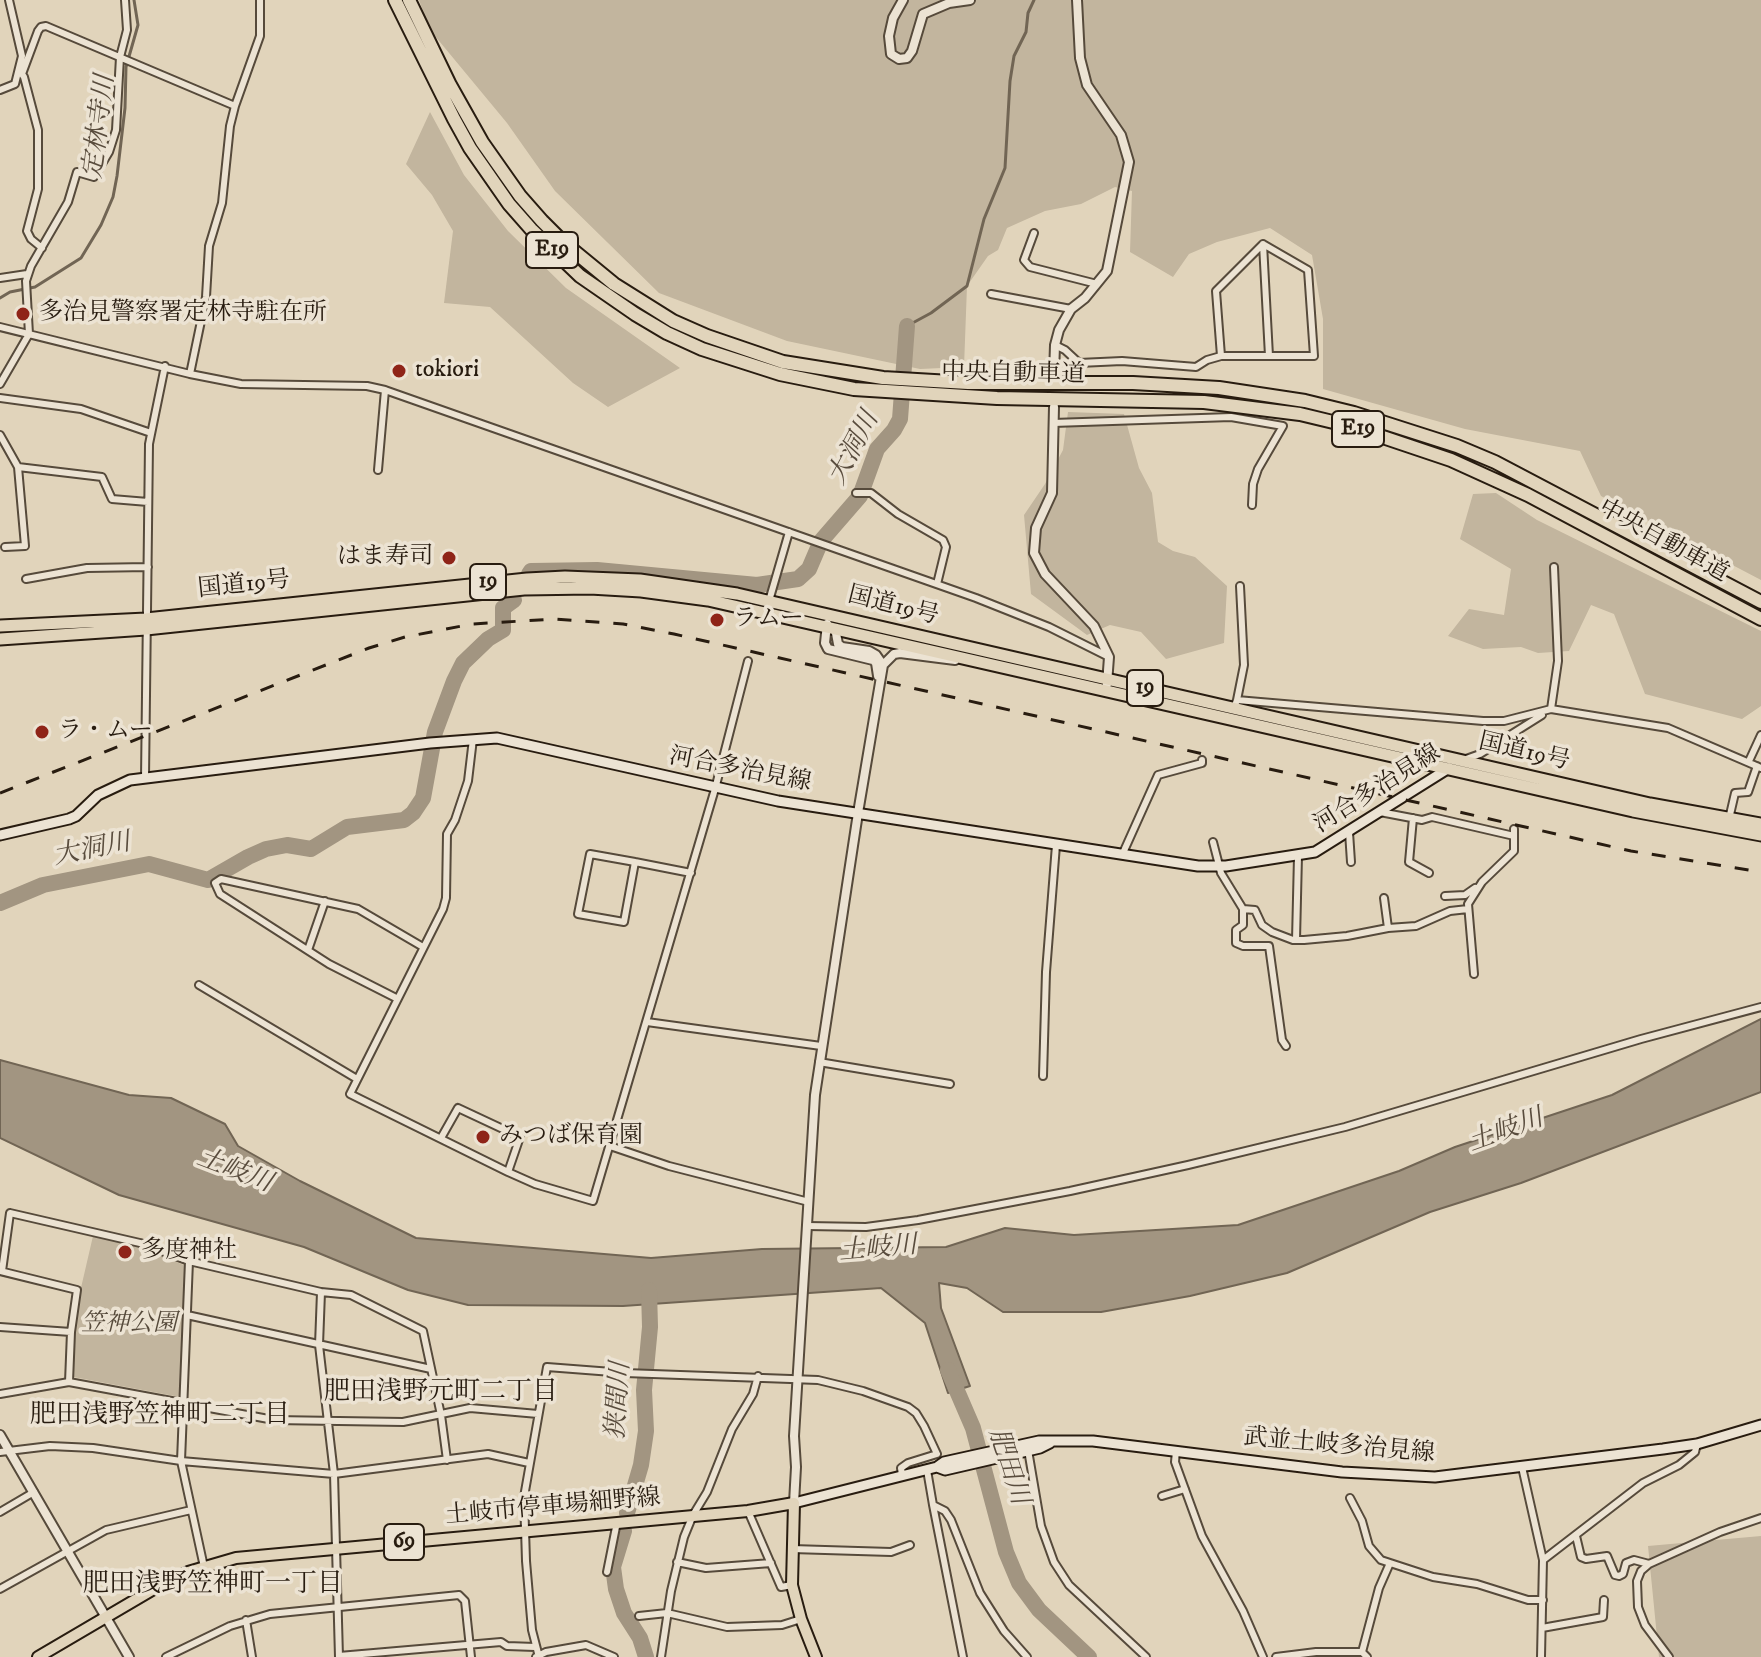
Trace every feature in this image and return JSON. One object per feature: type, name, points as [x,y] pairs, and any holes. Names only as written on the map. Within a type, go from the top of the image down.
[{"type":"highway","name":"中央自動車道","points":[[395,0],[470,148],[509,204],[555,253],[606,295],[667,333],[738,362],[914,394],[1204,402],[1300,414],[1350,426],[1451,460],[1528,495],[1761,619]]},
{"type":"highway","name":"中央自動車道","points":[[409,0],[482,142],[520,196],[564,243],[614,284],[673,321],[814,376],[1045,384],[1133,383],[1219,388],[1305,401],[1354,413],[1445,442],[1495,462],[1761,602]]},
{"type":"highway","name":"国道19号","points":[[0,626],[146,624],[457,585],[565,577],[651,582],[769,601],[1107,685]]},
{"type":"highway","name":"国道19号","points":[[0,639],[558,588],[614,589],[683,597],[972,661],[1233,709],[1729,820],[1761,824]]},
{"type":"highway","name":"国道19号","points":[[1233,709],[1448,768],[1670,819],[1761,835]]},
{"type":"main road","name":"河合多治見線","points":[[0,835],[69,819],[109,788],[130,780],[435,742],[497,738],[715,789],[1056,845],[1198,866],[1219,866],[1315,852],[1463,761]]},
{"type":"main road","name":"武並土岐多治見線","points":[[794,1503],[902,1475],[1053,1442],[1093,1441],[1342,1472],[1408,1477],[1463,1475],[1697,1444],[1761,1425]]},
{"type":"main road","name":"土岐市停車場細野線","points":[[38,1657],[164,1583],[236,1558],[748,1511],[794,1503]]},
{"type":"main road","points":[[794,1503],[792,1585],[816,1657]]},
{"type":"street","points":[[9,0],[22,56],[21,73],[38,130],[38,189],[27,231],[42,248]]},
{"type":"street","points":[[0,384],[29,334],[27,274],[68,202],[77,172],[94,177],[109,152],[116,130],[120,57],[127,30],[125,0]]},
{"type":"street","points":[[190,374],[206,297],[209,246],[222,203],[226,149],[235,106],[260,36],[260,0]]},
{"type":"street","points":[[903,0],[893,18],[889,36],[891,54],[899,59],[907,58],[912,51],[923,14],[941,5],[970,0]]},
{"type":"street","points":[[1054,375],[1059,330],[1071,309],[1107,271],[1129,162],[1121,135],[1087,85],[1080,58],[1077,0]]},
{"type":"street","points":[[0,90],[15,84],[41,27],[52,27],[235,106]]},
{"type":"street","points":[[1034,233],[1024,260],[1030,267],[1097,284]]},
{"type":"street","points":[[1055,345],[1079,363],[1122,361],[1196,367],[1221,356],[1314,356],[1308,270],[1263,244]]},
{"type":"street","points":[[1263,244],[1269,356]]},
{"type":"street","points":[[1221,356],[1216,291],[1263,244]]},
{"type":"street","points":[[0,278],[27,274]]},
{"type":"street","points":[[991,294],[1071,309]]},
{"type":"street","points":[[0,327],[241,384],[367,386],[385,390],[937,584],[1036,622],[1109,657]]},
{"type":"street","points":[[145,778],[151,433],[165,366]]},
{"type":"street","points":[[378,470],[385,390]]},
{"type":"street","points":[[0,398],[81,409],[151,433]]},
{"type":"street","points":[[1054,407],[1052,493],[1036,528],[1034,553],[1045,574],[1094,626],[1109,657],[1107,685]]},
{"type":"street","points":[[1053,423],[1231,417],[1283,426],[1258,469],[1253,484],[1252,505]]},
{"type":"street","points":[[0,435],[18,467],[25,546],[5,547]]},
{"type":"street","points":[[18,467],[102,477],[112,499],[148,502]]},
{"type":"street","points":[[856,493],[871,493],[898,514],[943,540],[946,547],[937,584]]},
{"type":"street","points":[[769,601],[789,532]]},
{"type":"street","points":[[26,579],[87,568],[148,567]]},
{"type":"street","points":[[1463,761],[1480,754],[1551,709],[1558,661],[1554,567]]},
{"type":"street","points":[[1240,586],[1244,665],[1233,709],[1483,721],[1513,720],[1551,709],[1668,728],[1759,767],[1748,792],[1735,793],[1729,820]]},
{"type":"street","points":[[829,614],[838,644],[869,651],[883,665]]},
{"type":"street","points":[[831,629],[825,643],[828,649],[873,660],[880,680]]},
{"type":"street","points":[[794,1503],[794,1436],[819,1062],[883,665],[894,654],[900,653],[972,661]]},
{"type":"street","points":[[473,739],[468,781],[447,834],[446,898],[350,1094],[535,1184],[593,1201],[691,873],[748,661]]},
{"type":"street","points":[[1749,761],[1761,735]]},
{"type":"street","points":[[1123,853],[1158,775],[1202,763],[1202,760]]},
{"type":"street","points":[[1380,812],[1422,820],[1432,817],[1514,832],[1514,851],[1471,898],[1468,909],[1474,974]]},
{"type":"street","points":[[1413,818],[1409,862],[1429,873]]},
{"type":"street","points":[[1349,832],[1351,862]]},
{"type":"street","points":[[1213,842],[1219,866],[1243,909],[1243,925],[1236,930],[1236,943],[1269,946],[1282,1040],[1286,1046]]},
{"type":"street","points":[[1043,1076],[1046,972],[1056,845]]},
{"type":"street","points":[[635,862],[624,922],[578,914],[590,854],[635,862],[691,873]]},
{"type":"street","points":[[1296,940],[1298,856]]},
{"type":"street","points":[[396,998],[329,964],[220,894],[215,883],[221,879],[358,909],[423,947]]},
{"type":"street","points":[[1445,896],[1465,895],[1479,886]]},
{"type":"street","points":[[1384,898],[1388,928]]},
{"type":"street","points":[[308,950],[325,901]]},
{"type":"street","points":[[1243,909],[1255,910],[1266,929],[1296,940],[1416,926],[1450,911],[1468,909]]},
{"type":"street","points":[[199,985],[357,1079]]},
{"type":"street","points":[[807,1226],[866,1227],[918,1220],[1188,1165],[1345,1127],[1641,1039],[1761,1007]]},
{"type":"street","points":[[647,1022],[821,1046]]},
{"type":"street","points":[[819,1062],[950,1084]]},
{"type":"street","points":[[441,1138],[458,1108],[520,1137],[508,1172]]},
{"type":"street","points":[[610,1146],[669,1166],[809,1202]]},
{"type":"street","points":[[69,1382],[77,1290],[1,1271],[10,1213],[140,1243],[189,1261],[321,1292],[351,1295],[423,1331],[447,1460]]},
{"type":"street","points":[[189,1261],[181,1461],[204,1567]]},
{"type":"street","points":[[321,1292],[319,1345],[334,1474],[339,1656],[501,1642],[514,1647],[535,1647]]},
{"type":"street","points":[[187,1315],[431,1369]]},
{"type":"street","points":[[0,1327],[71,1332]]},
{"type":"street","points":[[614,1657],[586,1645],[546,1652],[538,1657],[535,1647],[524,1531],[524,1497],[547,1367],[625,1373],[798,1378],[863,1391],[916,1413],[937,1454],[908,1463],[901,1468],[902,1475]]},
{"type":"street","points":[[661,1657],[677,1562],[693,1515],[707,1492],[732,1429],[753,1394],[758,1376]]},
{"type":"street","points":[[0,1394],[69,1382],[274,1420],[403,1422],[470,1408],[538,1414]]},
{"type":"street","points":[[0,1435],[4,1451],[34,1492],[129,1657]]},
{"type":"street","points":[[1543,1560],[1643,1483],[1679,1465],[1695,1452],[1697,1444]]},
{"type":"street","points":[[4,1451],[50,1446],[93,1448],[181,1461],[334,1474],[488,1454],[529,1463]]},
{"type":"street","points":[[1023,1449],[1041,1526],[1054,1562],[1069,1585],[1146,1657]]},
{"type":"street","points":[[1176,1451],[1175,1462],[1202,1536],[1243,1611],[1263,1657]]},
{"type":"street","points":[[938,1467],[933,1505],[963,1657]]},
{"type":"street","points":[[1522,1467],[1543,1560],[1541,1657]]},
{"type":"street","points":[[1162,1496],[1185,1489]]},
{"type":"street","points":[[0,1512],[34,1492]]},
{"type":"street","points":[[1350,1498],[1362,1521],[1371,1550],[1381,1560],[1433,1577],[1477,1584],[1528,1600],[1543,1600]]},
{"type":"street","points":[[933,1505],[945,1511],[951,1520],[980,1593],[1004,1631],[1027,1657]]},
{"type":"street","points":[[0,1589],[106,1530],[191,1510]]},
{"type":"street","points":[[748,1511],[781,1587],[792,1585]]},
{"type":"street","points":[[1669,1657],[1645,1625],[1638,1607],[1637,1581],[1641,1571],[1649,1564],[1720,1532],[1761,1518]]},
{"type":"street","points":[[607,1572],[617,1522]]},
{"type":"street","points":[[1576,1536],[1581,1557],[1607,1556],[1616,1576],[1623,1574],[1624,1565],[1634,1560],[1649,1564]]},
{"type":"street","points":[[791,1549],[891,1552],[910,1545]]},
{"type":"street","points":[[677,1562],[706,1568],[771,1563]]},
{"type":"street","points":[[1276,1657],[1316,1652],[1365,1655],[1379,1588],[1390,1563]]},
{"type":"street","points":[[166,1657],[246,1620],[270,1614],[459,1595],[465,1601],[471,1657]]},
{"type":"street","points":[[1542,1628],[1603,1617],[1604,1600]]},
{"type":"street","points":[[639,1616],[667,1613],[727,1627],[782,1625],[801,1619]]},
{"type":"street","points":[[246,1620],[252,1657]]},
{"type":"green space","points":[[419,0],[1761,0],[1761,580],[1601,496],[1580,451],[1465,429],[1323,389],[1323,319],[1312,255],[1270,228],[1217,242],[1189,254],[1173,277],[1130,252],[1132,191],[1115,187],[1081,204],[1045,211],[1007,228],[998,250],[988,256],[967,286],[964,367],[920,369],[787,341],[659,293],[555,191],[507,123],[430,30]]},
{"type":"green space","points":[[430,112],[464,175],[508,231],[566,288],[680,368],[608,407],[573,383],[490,307],[444,303],[453,231],[432,195],[406,164]]},
{"type":"green space","points":[[1068,412],[1124,414],[1139,468],[1152,493],[1158,542],[1173,551],[1195,557],[1227,586],[1224,643],[1166,659],[1141,632],[1110,625],[1087,635],[1031,594],[1024,515],[1063,450]]},
{"type":"green space","points":[[1496,493],[1537,520],[1761,631],[1761,706],[1742,719],[1645,694],[1614,614],[1591,605],[1569,651],[1538,653],[1521,647],[1483,649],[1448,636],[1469,609],[1504,615],[1511,569],[1460,539],[1473,494]]},
{"type":"green space","name":"笠神公園","points":[[93,1236],[140,1247],[186,1266],[180,1397],[68,1376],[74,1318]]},
{"type":"green space","points":[[1761,1536],[1761,1657],[1659,1657],[1648,1546]]},
{"type":"water","name":"土岐川","points":[[1761,1019],[1761,1092],[1521,1183],[1430,1212],[1287,1273],[1190,1296],[1101,1312],[1003,1312],[967,1288],[939,1283],[941,1308],[970,1386],[948,1393],[925,1323],[881,1288],[623,1306],[468,1305],[408,1290],[304,1247],[119,1195],[0,1138],[0,1060],[129,1095],[171,1098],[225,1124],[238,1146],[300,1181],[416,1238],[651,1258],[762,1249],[946,1247],[1005,1228],[1074,1235],[1238,1225],[1399,1171],[1455,1147],[1612,1095]]},
{"type":"waterway","name":"定林寺川","points":[[0,298],[10,292],[35,287],[81,258],[101,225],[113,197],[117,176],[126,67],[138,25],[134,0]]},
{"type":"waterway","name":"大洞川","points":[[907,326],[931,313],[967,286],[984,219],[1005,168],[1014,56],[1026,32],[1028,13],[1034,0]]},
{"type":"waterway","name":"大洞川","points":[[529,574],[531,571],[597,570],[757,585],[798,579],[809,569],[821,541],[860,496],[877,449],[900,419],[907,326]]},
{"type":"waterway","name":"大洞川","points":[[0,903],[43,885],[149,864],[208,880],[266,849],[287,845],[311,849],[347,827],[404,820],[423,798],[435,732],[454,681],[463,663],[488,639],[503,630],[503,608],[514,600]]},
{"type":"waterway","name":"狭間川","points":[[627,1513],[641,1465],[646,1431],[644,1390],[650,1327],[649,1290]]},
{"type":"waterway","name":"肥田川","points":[[948,1370],[973,1428],[1006,1552],[1019,1583],[1039,1610],[1089,1657]]},
{"type":"waterway","name":"狭間川","points":[[624,1531],[613,1567],[616,1589],[646,1657]]},
{"type":"railway","points":[[0,793],[369,648],[405,637],[472,624],[555,619],[623,624],[674,634],[1631,851],[1761,872]]},
{"type":"place","name":"多治見警察署定林寺駐在所","points":[[23,314]]},
{"type":"place","name":"tokiori","points":[[399,371]]},
{"type":"place","name":"はま寿司","points":[[449,558]]},
{"type":"place","name":"ラムー","points":[[717,620]]},
{"type":"place","name":"ラ・ムー","points":[[42,732]]},
{"type":"place","name":"みつば保育園","points":[[483,1137]]},
{"type":"place","name":"多度神社","points":[[125,1252]]},
{"type":"district","name":"肥田浅野元町二丁目","points":[[441,1394]]},
{"type":"district","name":"肥田浅野笠神町二丁目","points":[[160,1417]]},
{"type":"district","name":"肥田浅野笠神町一丁目","points":[[213,1586]]}]
